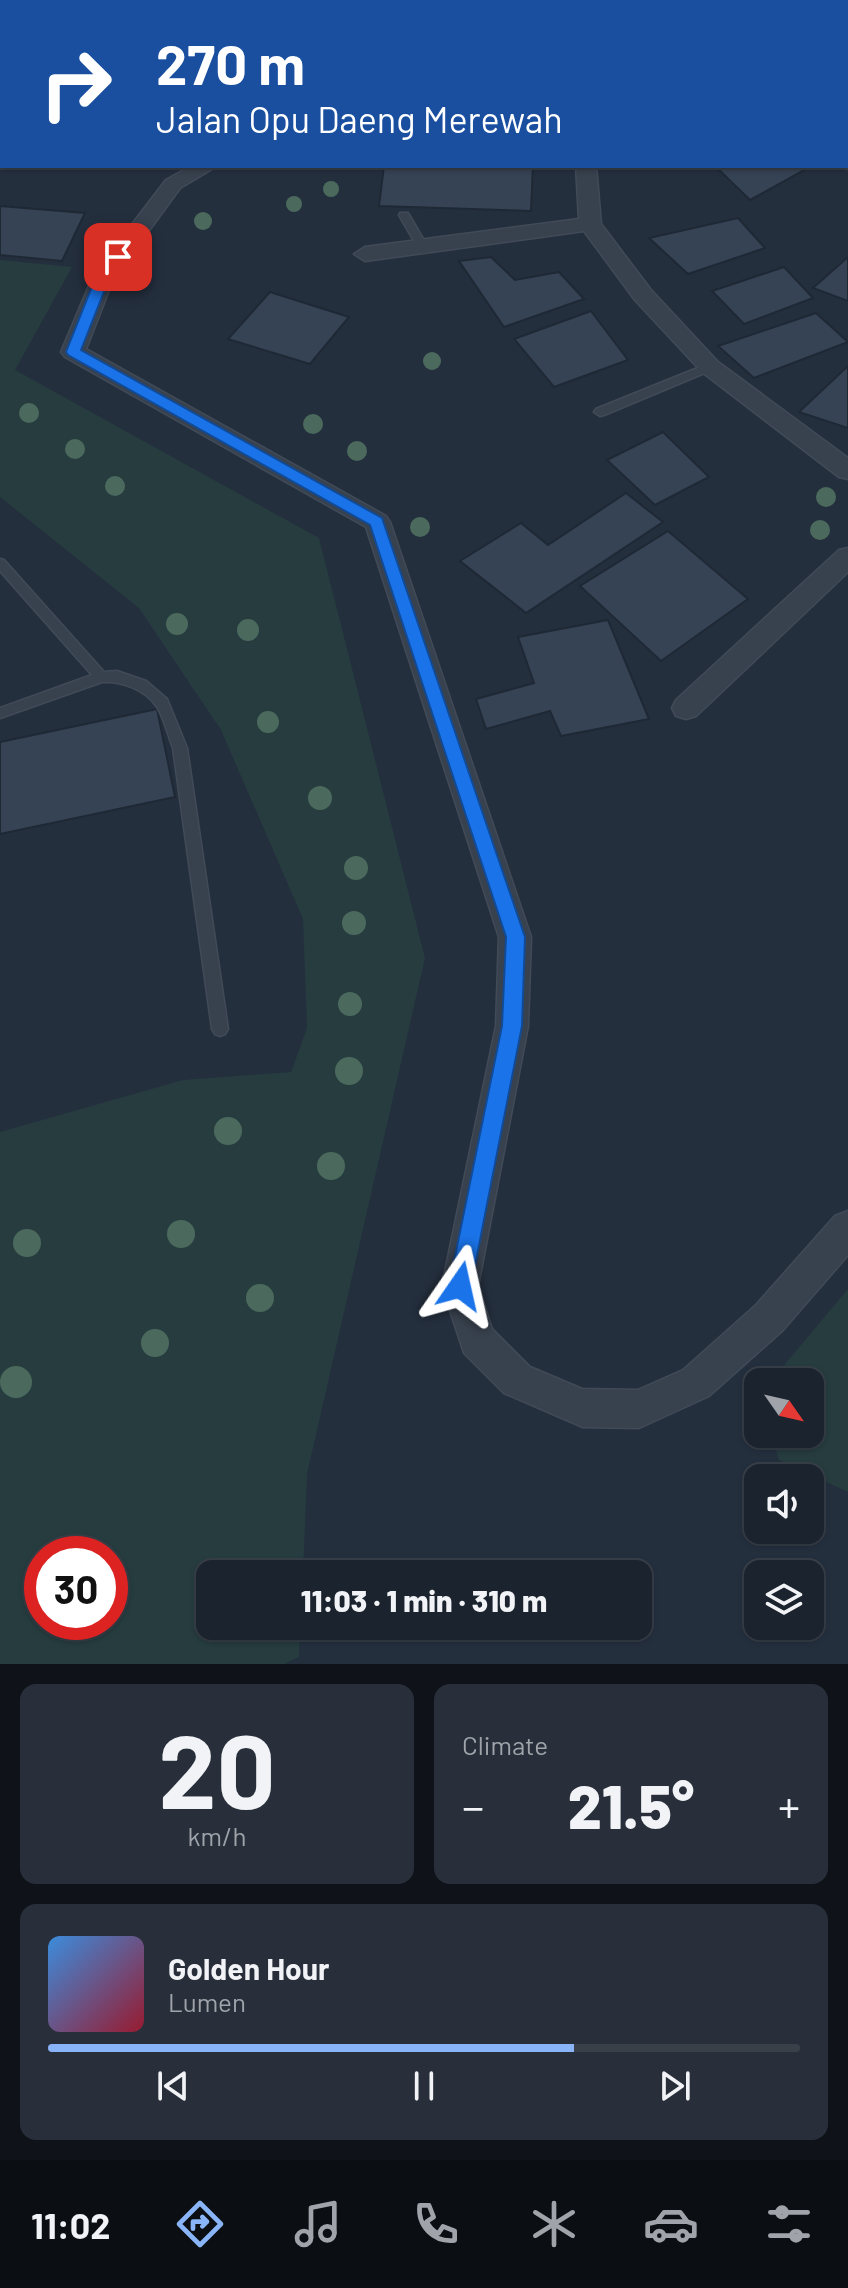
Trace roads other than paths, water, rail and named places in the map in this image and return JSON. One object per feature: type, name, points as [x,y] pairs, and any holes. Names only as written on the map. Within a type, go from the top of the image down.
[{"type":"street","points":[[203,168],[173,184],[102,279],[73,352],[377,522],[515,937],[512,1026],[460,1286],[477,1340],[517,1380],[582,1408],[639,1409],[696,1383],[769,1318],[848,1228]]},
{"type":"street","points":[[586,168],[590,224],[643,295],[710,367],[848,471]]},
{"type":"street","points":[[365,254],[421,244],[590,224]]},
{"type":"street","points":[[686,708],[848,557]]},
{"type":"lane","points":[[404,215],[421,244]]},
{"type":"lane","points":[[600,412],[710,367]]},
{"type":"lane","points":[[0,563],[101,677]]},
{"type":"lane","points":[[0,713],[101,677],[117,676],[141,685],[162,703],[180,748],[220,1029]]}]
